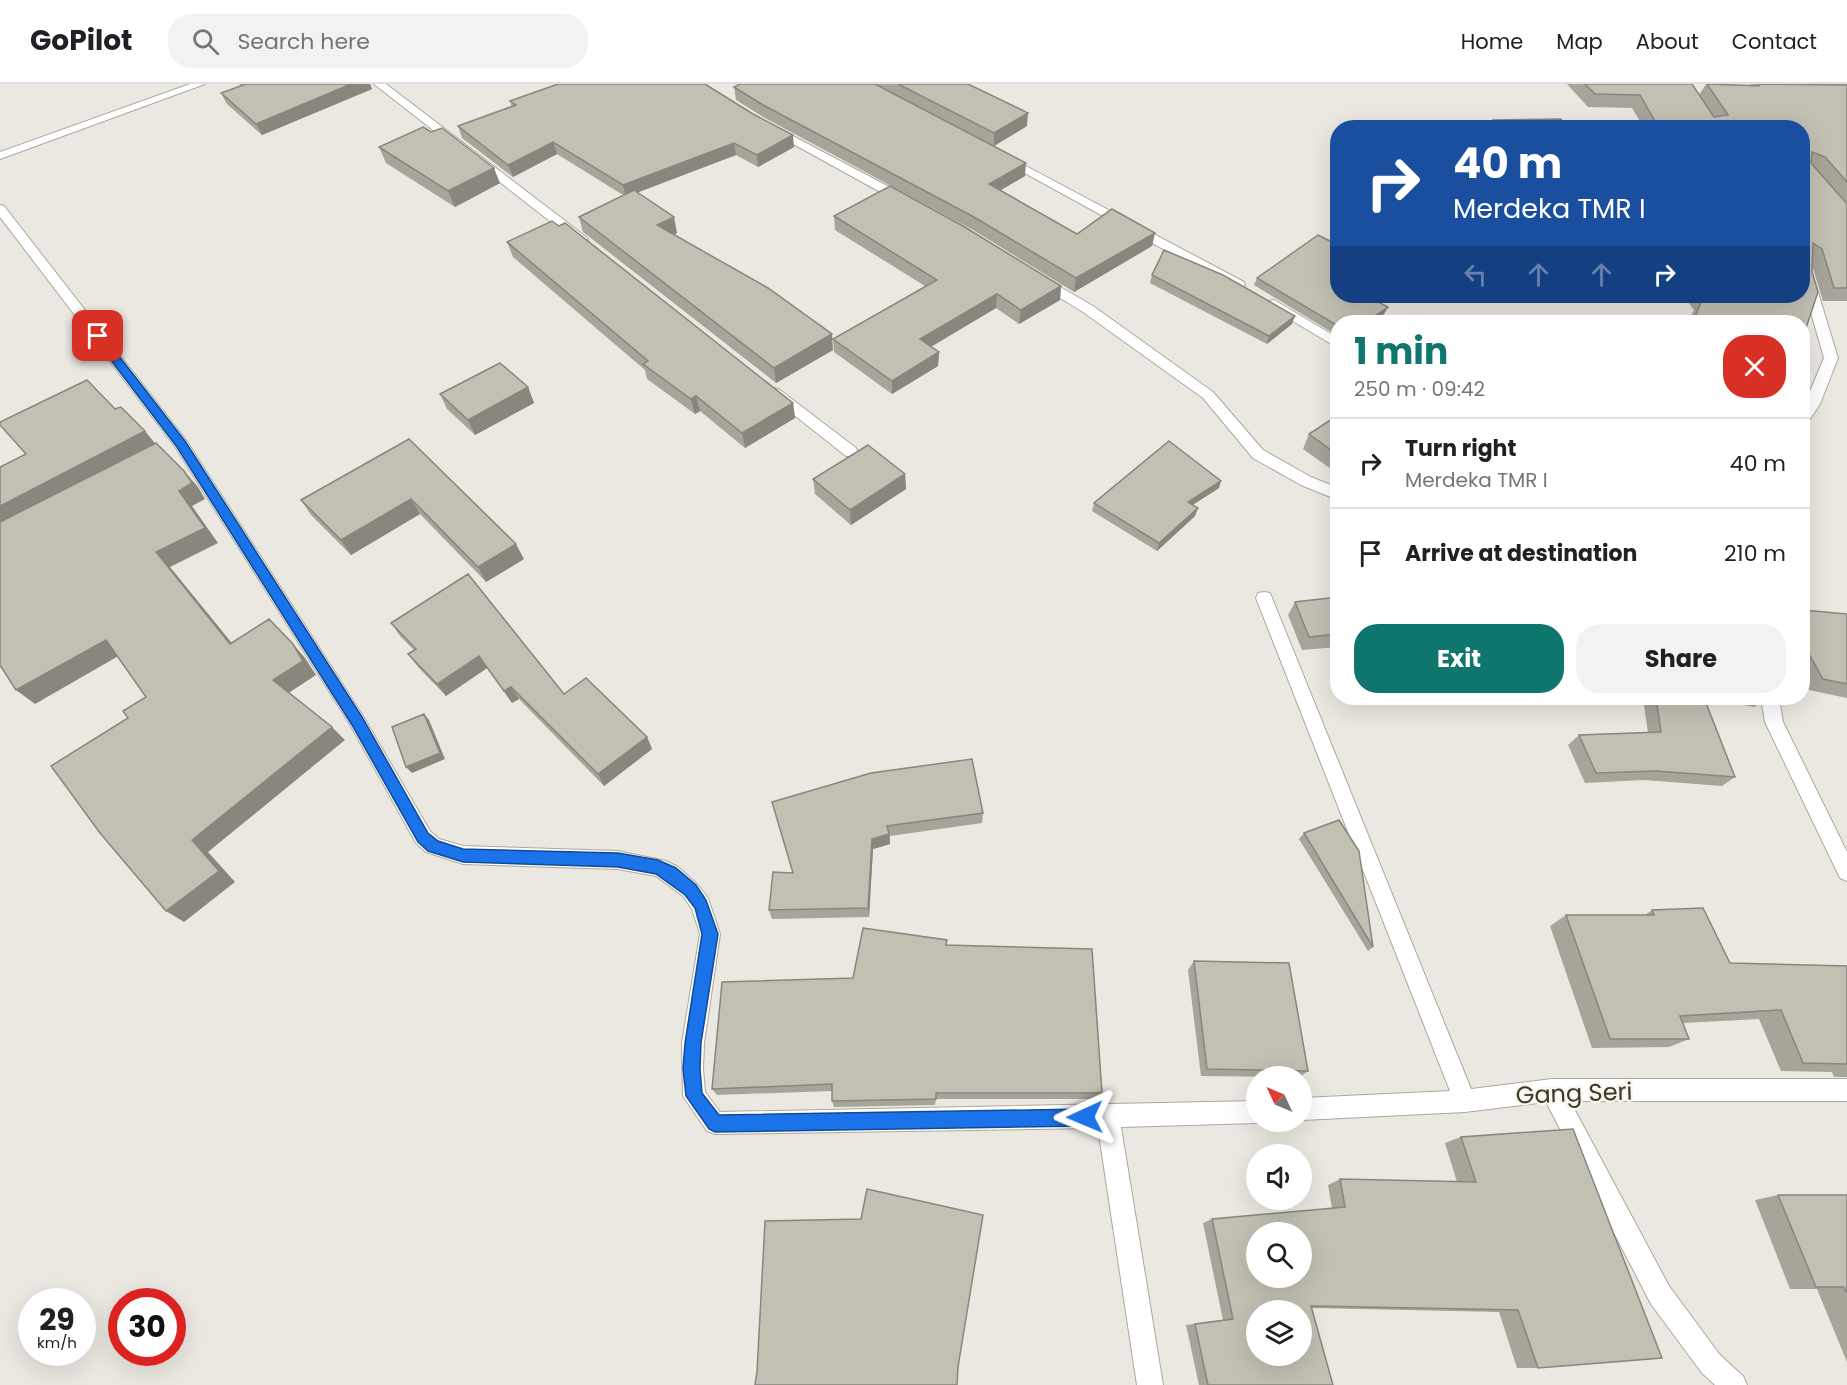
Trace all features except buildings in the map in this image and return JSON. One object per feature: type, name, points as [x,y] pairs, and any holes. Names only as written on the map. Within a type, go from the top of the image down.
[{"type":"street","points":[[0,156],[200,84]]},
{"type":"street","points":[[378,84],[473,154],[593,249]]},
{"type":"street","points":[[760,122],[916,207]]},
{"type":"street","points":[[988,150],[1254,293],[1330,339]]},
{"type":"street","points":[[0,209],[176,447],[357,721],[423,837],[433,846],[463,855],[618,860],[658,867],[671,873],[690,890],[701,905],[710,934],[693,1043],[694,1096],[715,1123],[1108,1117],[1246,1112]]},
{"type":"street","points":[[1028,272],[1088,309],[1209,395],[1258,454],[1306,481],[1330,491]]},
{"type":"street","points":[[1810,287],[1831,358],[1810,408]]},
{"type":"street","points":[[768,387],[851,452]]},
{"type":"street","points":[[1264,598],[1465,1101]]},
{"type":"street","points":[[1771,705],[1774,722],[1838,838],[1847,872]]},
{"type":"street","points":[[1552,1090],[1660,1295],[1711,1364],[1734,1385]]},
{"type":"street","name":"Gang Seri","points":[[1312,1109],[1465,1101],[1552,1090],[1847,1090]]},
{"type":"street","points":[[1108,1117],[1150,1385]]},
{"type":"route","points":[[98,336],[181,444],[357,721],[423,837],[433,846],[463,855],[618,860],[658,867],[671,873],[690,890],[701,905],[710,934],[693,1043],[694,1096],[715,1123],[1085,1117]]}]
